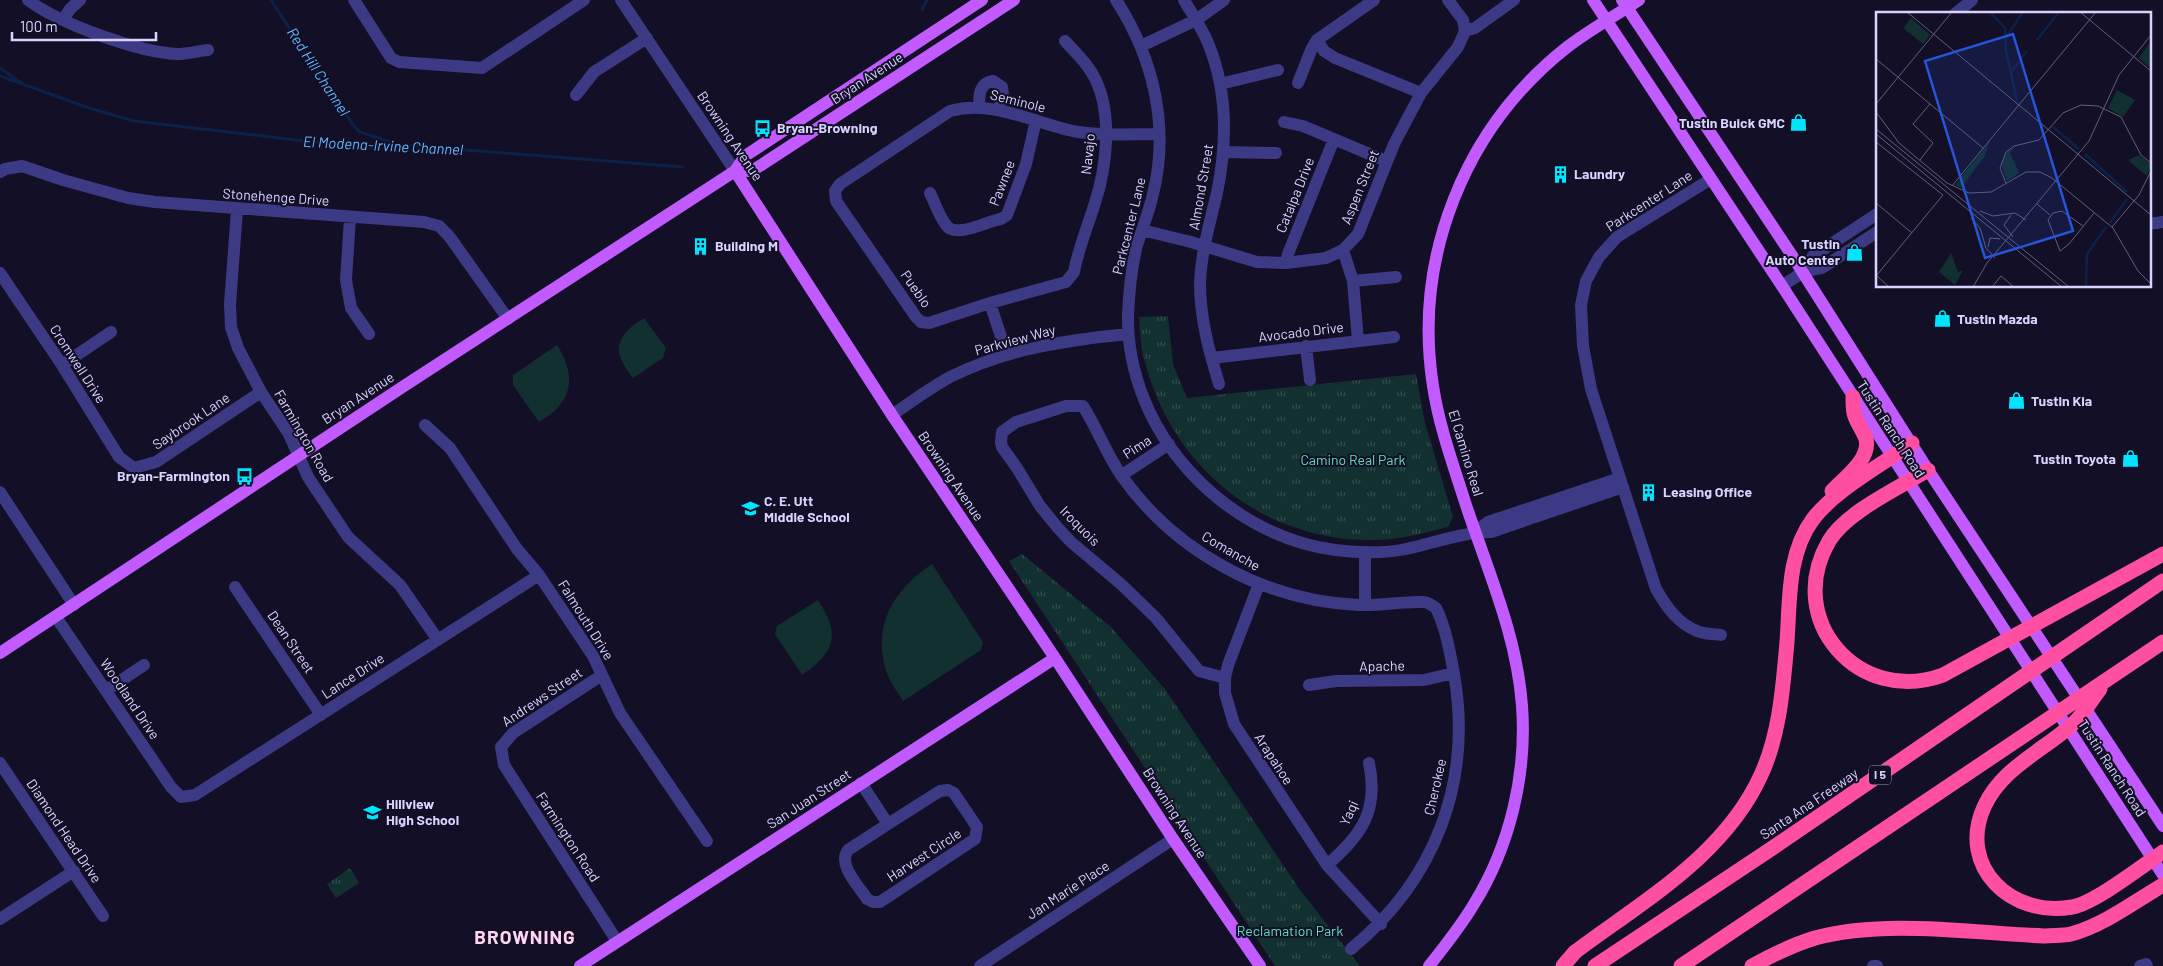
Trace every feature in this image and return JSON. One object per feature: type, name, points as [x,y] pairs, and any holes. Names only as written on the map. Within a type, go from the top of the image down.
[{"type":"highway","points":[[1563,966],[1575,952],[1699,860],[1726,832],[1747,802],[1762,774],[1775,734],[1782,687],[1792,571],[1798,547],[1818,505],[1854,469],[1863,455],[1866,438],[1854,413],[1853,397]]},
{"type":"highway","points":[[1811,522],[1836,497],[1912,443]]},
{"type":"highway","points":[[1928,470],[1855,514],[1836,530],[1824,553],[1816,583],[1816,602],[1820,620],[1834,646],[1857,667],[1883,679],[1914,682],[1943,675],[2163,554]]},
{"type":"highway","name":"Santa Ana Freeway","points":[[1595,966],[1771,849],[2163,581]]},
{"type":"highway","points":[[1681,966],[2163,642]]},
{"type":"highway","points":[[2108,679],[2075,721],[2017,767],[1997,786],[1984,806],[1977,828],[1981,860],[1988,876],[2007,895],[2028,905],[2049,909],[2074,907],[2104,892],[2158,855]]},
{"type":"highway","points":[[1752,966],[1797,944],[1817,938],[1874,929],[2044,936],[2070,934],[2086,929],[2111,916],[2163,885]]},
{"type":"main road","name":"Bryan Avenue","points":[[0,653],[735,171],[745,156],[982,0]]},
{"type":"main road","name":"Bryan Avenue","points":[[735,171],[752,171],[1014,0]]},
{"type":"main road","name":"Tustin Ranch Road","points":[[1593,0],[1782,286],[1908,483],[2099,774],[2158,855],[2163,875]]},
{"type":"main road","name":"El Camino Real","points":[[1430,966],[1476,902],[1491,872],[1508,828],[1522,756],[1522,708],[1516,660],[1443,432],[1431,372],[1428,345],[1430,294],[1443,226],[1462,178],[1500,115],[1527,85],[1566,48],[1606,21],[1625,4],[1639,0]]},
{"type":"main road","name":"Tustin Ranch Road","points":[[1625,4],[1803,272],[1928,470],[2163,826]]},
{"type":"main road","name":"Browning Avenue","points":[[735,171],[892,415],[1055,658],[1173,839],[1260,966]]},
{"type":"main road","name":"San Juan Street","points":[[580,966],[1055,658]]},
{"type":"street","points":[[28,0],[63,20],[104,37],[178,54],[208,50]]},
{"type":"street","points":[[63,20],[80,0]]},
{"type":"street","points":[[354,0],[391,58],[399,62],[482,68],[584,0]]},
{"type":"street","name":"Browning Avenue","points":[[621,0],[735,171]]},
{"type":"street","name":"Parkcenter Lane","points":[[1116,0],[1130,21],[1141,46],[1154,85],[1159,134],[1159,156],[1155,185],[1135,252],[1129,291],[1128,334],[1135,369],[1153,417],[1184,466],[1209,492],[1251,522],[1285,538],[1334,550],[1364,553],[1403,549],[1475,532],[1488,522],[1622,483]]},
{"type":"street","name":"Almond Street","points":[[1184,0],[1209,44],[1220,84],[1224,121],[1224,152],[1200,284],[1206,339],[1219,384]]},
{"type":"street","points":[[1141,46],[1196,20],[1224,0]]},
{"type":"street","points":[[1298,83],[1317,40],[1374,0]]},
{"type":"street","points":[[1448,0],[1463,20],[1465,31],[1475,28],[1514,0]]},
{"type":"street","points":[[1957,12],[1972,0]]},
{"type":"street","name":"Aspen Street","points":[[1142,230],[1206,246],[1257,262],[1286,263],[1326,258],[1343,250],[1358,234],[1386,161],[1421,93],[1458,47],[1465,31]]},
{"type":"street","points":[[576,95],[594,72],[647,38]]},
{"type":"street","points":[[1317,40],[1324,51],[1335,58],[1421,93]]},
{"type":"street","name":"Navajo","points":[[1065,41],[1089,68],[1096,80],[1102,96],[1106,134],[1104,168],[1098,194],[1071,278]]},
{"type":"street","points":[[1220,84],[1278,70]]},
{"type":"street","points":[[979,107],[982,86],[987,82],[993,81],[1002,87],[1003,95],[999,110]]},
{"type":"street","name":"Seminole","points":[[835,191],[840,184],[950,111],[966,107],[999,110],[1077,132],[1159,134]]},
{"type":"street","name":"Pawnee","points":[[930,193],[950,230],[959,232],[1008,215],[1026,164],[1036,120]]},
{"type":"street","points":[[1284,122],[1302,126],[1386,161]]},
{"type":"street","name":"Catalpa Drive","points":[[1286,263],[1334,139]]},
{"type":"street","points":[[1224,152],[1276,153]]},
{"type":"street","name":"Stonehenge Drive","points":[[0,172],[5,169],[22,166],[63,180],[128,198],[237,210],[424,222],[439,226],[449,236],[508,319]]},
{"type":"street","name":"Parkcenter Lane","points":[[1711,179],[1617,237],[1599,257],[1586,282],[1581,305],[1585,360],[1591,390],[1656,589],[1671,613],[1697,631],[1721,635]]},
{"type":"street","name":"Pueblo","points":[[835,191],[836,201],[921,322],[929,323],[990,303],[1066,282],[1071,278]]},
{"type":"street","name":"Farmington Road","points":[[237,210],[230,304],[231,327],[238,348],[261,392],[289,434],[308,477],[348,537],[400,585],[438,640]]},
{"type":"street","points":[[1803,272],[1813,256],[1876,215]]},
{"type":"street","points":[[350,218],[346,280],[351,308],[369,334]]},
{"type":"street","points":[[2150,224],[2163,222]]},
{"type":"street","points":[[1782,286],[1803,272],[1822,268],[1876,233]]},
{"type":"street","points":[[1343,250],[1353,281],[1358,341]]},
{"type":"street","name":"Cromwell Drive","points":[[0,272],[62,365],[119,457],[134,468]]},
{"type":"street","points":[[1353,281],[1396,277]]},
{"type":"street","points":[[990,303],[1007,354]]},
{"type":"street","points":[[62,365],[111,332]]},
{"type":"street","name":"Parkview Way","points":[[892,415],[950,378],[1007,354],[1054,343],[1128,334]]},
{"type":"street","name":"Avocado Drive","points":[[1212,358],[1394,337]]},
{"type":"street","points":[[1306,346],[1310,380]]},
{"type":"street","name":"Saybrook Lane","points":[[134,468],[156,462],[261,392]]},
{"type":"street","name":"Iroquois","points":[[1082,406],[1066,406],[1016,422],[1002,432],[1002,447],[1018,468],[1040,506],[1058,528],[1156,618],[1200,671],[1225,678]]},
{"type":"street","name":"Comanche","points":[[1082,406],[1122,476],[1153,512],[1174,533],[1219,564],[1259,584],[1313,600],[1365,606],[1424,602],[1432,605]]},
{"type":"street","name":"Falmouth Drive","points":[[425,424],[450,448],[517,550],[540,575],[593,656],[620,713],[707,841]]},
{"type":"street","name":"Pima","points":[[1122,476],[1169,444]]},
{"type":"street","points":[[0,492],[74,605]]},
{"type":"street","points":[[1364,553],[1365,606]]},
{"type":"street","name":"Lance Drive","points":[[181,797],[195,795],[540,575]]},
{"type":"street","name":"Arapahoe","points":[[1259,584],[1230,657],[1225,678],[1225,694],[1234,724],[1327,865],[1381,924]]},
{"type":"street","name":"Dean Street","points":[[235,587],[321,714]]},
{"type":"street","name":"Cherokee","points":[[1351,949],[1381,924],[1415,880],[1439,833],[1448,808],[1455,776],[1459,743],[1459,710],[1450,654],[1439,615],[1432,605]]},
{"type":"street","name":"Woodland Drive","points":[[56,617],[171,787],[181,797]]},
{"type":"street","points":[[107,690],[144,665]]},
{"type":"street","name":"Apache","points":[[1309,685],[1336,682],[1424,680],[1454,673]]},
{"type":"street","name":"Andrews Street","points":[[501,747],[513,733],[602,675]]},
{"type":"street","name":"Farmington Road","points":[[501,747],[504,765],[617,941]]},
{"type":"street","name":"Diamond Head Drive","points":[[0,763],[74,871],[102,916]]},
{"type":"street","name":"Yaqi","points":[[1327,865],[1354,839],[1365,822],[1374,784],[1370,763]]},
{"type":"street","points":[[861,784],[888,824]]},
{"type":"street","name":"Harvest Circle","points":[[948,790],[954,793],[977,827],[977,833],[975,839],[880,902],[873,902],[867,899],[844,864],[844,856],[848,850],[888,824],[940,791],[948,790]]},
{"type":"street","name":"Jan Marie Place","points":[[987,964],[1173,839]]},
{"type":"street","points":[[0,919],[74,871]]},
{"type":"street","points":[[2140,966],[2146,964],[2147,966]]},
{"type":"green space","name":"Camino Real Park","points":[[1168,316],[1173,364],[1187,398],[1416,374],[1425,423],[1453,517],[1448,527],[1387,539],[1366,540],[1327,536],[1291,526],[1257,511],[1227,490],[1200,465],[1177,436],[1159,402],[1146,366],[1140,336],[1139,317]]},
{"type":"green space","points":[[644,318],[666,348],[663,358],[633,378],[621,360],[619,345],[627,331]]},
{"type":"green space","points":[[557,345],[567,367],[568,388],[559,406],[539,422],[513,385],[513,375]]},
{"type":"green space","name":"Reclamation Park","points":[[1022,554],[1111,627],[1165,689],[1300,890],[1360,966],[1275,966],[1009,561]]},
{"type":"green space","points":[[932,564],[983,642],[981,650],[903,701],[886,671],[882,651],[882,635],[890,608],[898,595],[919,573]]},
{"type":"green space","points":[[818,600],[830,623],[831,641],[828,650],[822,658],[802,675],[775,634],[777,626]]},
{"type":"green space","points":[[350,868],[359,883],[336,898],[327,884]]},
{"type":"waterway","name":"Red Hill Channel","points":[[271,0],[353,125],[360,132],[400,145]]},
{"type":"waterway","name":"El Modena-Irvine Channel","points":[[922,10],[927,0]]},
{"type":"waterway","points":[[0,68],[20,82]]},
{"type":"waterway","name":"El Modena-Irvine Channel","points":[[0,76],[89,108],[134,121],[357,147],[376,148],[401,145],[683,167]]},
{"type":"place","name":"Tustin Buick GMC","points":[[1799,123]]},
{"type":"place","name":"Bryan-Browning","points":[[763,128]]},
{"type":"place","name":"Laundry","points":[[1560,174]]},
{"type":"place","name":"Building M","points":[[701,246]]},
{"type":"place","name":"Tustin Auto Center","points":[[1854,252]]},
{"type":"place","name":"Tustin Mazda","points":[[1943,319]]},
{"type":"place","name":"Tustin Kia","points":[[2017,401]]},
{"type":"place","name":"Tustin Toyota","points":[[2130,459]]},
{"type":"place","name":"Bryan-Farmington","points":[[244,476]]},
{"type":"place","name":"Leasing Office","points":[[1649,492]]},
{"type":"place","name":"C. E. Utt Middle School","points":[[750,509]]},
{"type":"place","name":"Hillview High School","points":[[372,812]]},
{"type":"district","name":"BROWNING","points":[[525,937]]}]
